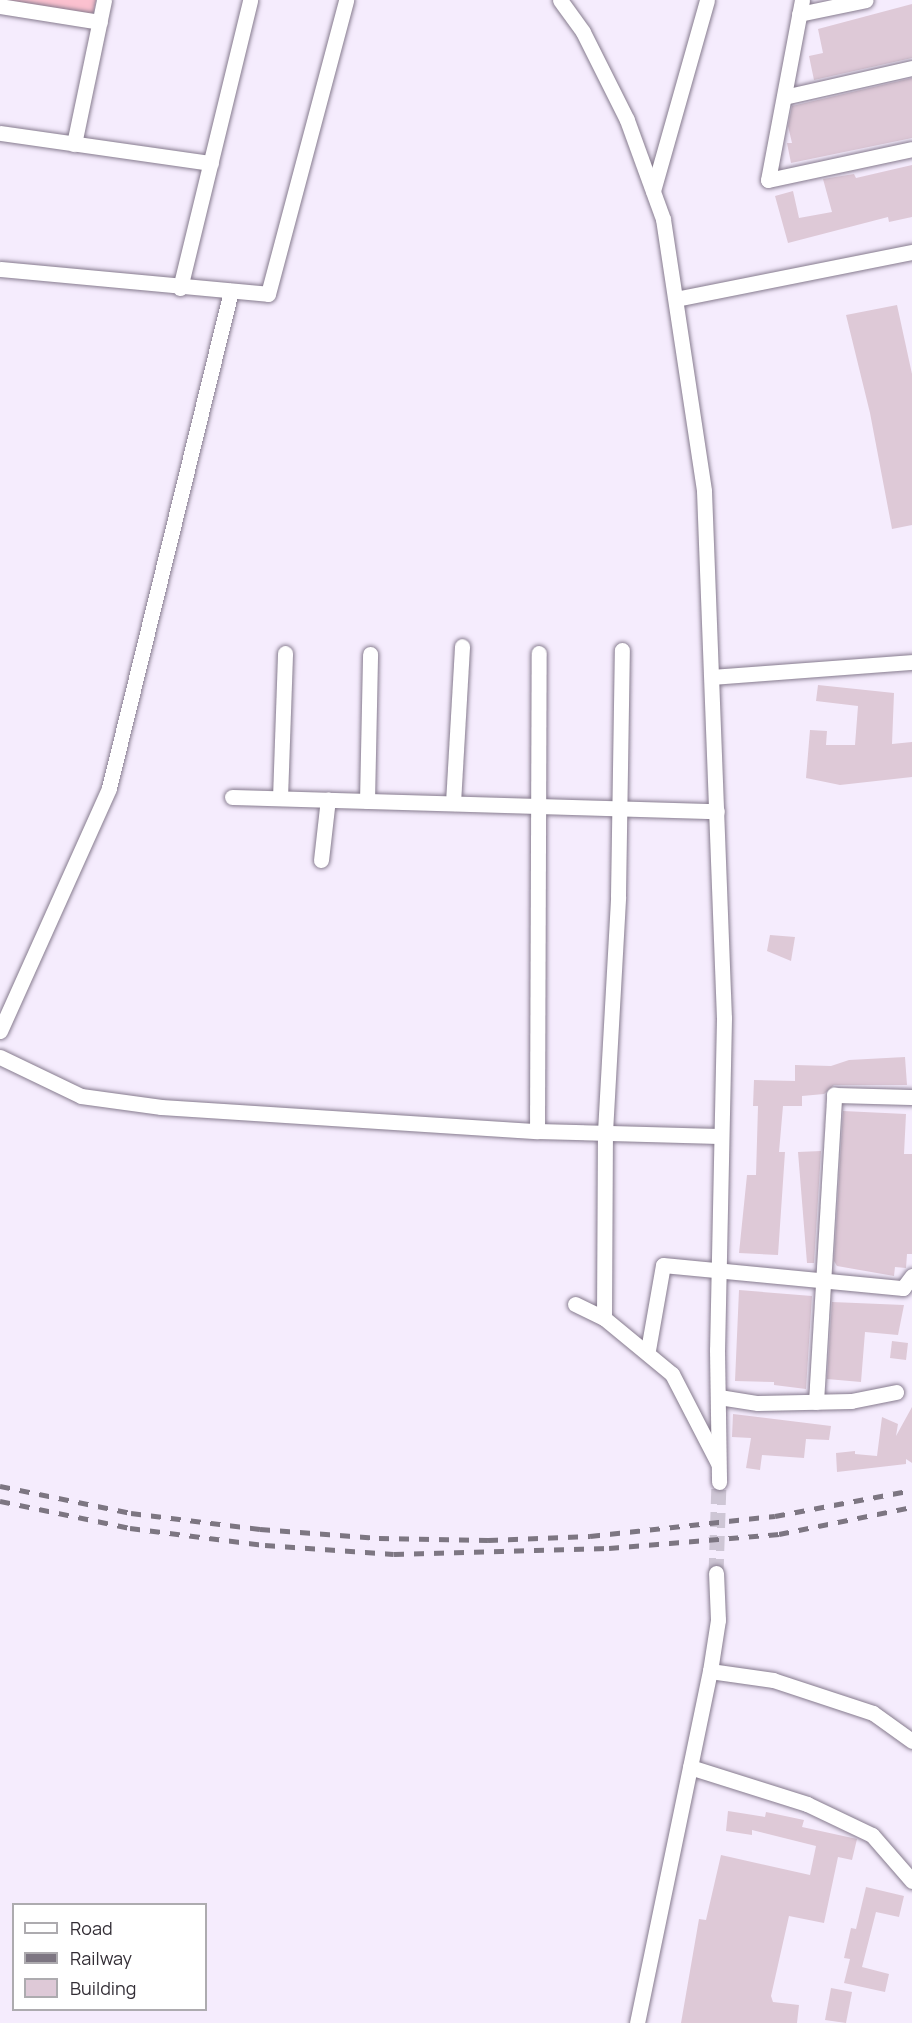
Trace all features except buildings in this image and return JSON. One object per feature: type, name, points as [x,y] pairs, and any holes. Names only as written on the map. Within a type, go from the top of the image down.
[{"type":"street","points":[[74,144],[104,0]]},
{"type":"street","points":[[180,288],[250,0]]},
{"type":"street","points":[[0,269],[180,288],[268,294],[346,0]]},
{"type":"street","points":[[560,0],[583,32],[627,120],[663,219],[704,492],[724,1018],[719,1136],[719,1482]]},
{"type":"street","points":[[653,191],[707,0]]},
{"type":"street","points":[[866,0],[801,7],[768,180],[912,149]]},
{"type":"street","points":[[0,6],[100,22]]},
{"type":"street","points":[[783,97],[912,68]]},
{"type":"street","points":[[0,133],[211,163]]},
{"type":"street","points":[[676,299],[912,252]]},
{"type":"street","points":[[0,1031],[109,788],[231,291]]},
{"type":"street","points":[[453,803],[462,646]]},
{"type":"street","points":[[604,1318],[605,1132],[619,808],[622,650]]},
{"type":"street","points":[[280,798],[285,653]]},
{"type":"street","points":[[537,1131],[539,653]]},
{"type":"street","points":[[368,801],[370,654]]},
{"type":"street","points":[[712,677],[912,663]]},
{"type":"street","points":[[232,796],[717,811]]},
{"type":"street","points":[[321,860],[327,799]]},
{"type":"street","points":[[0,1057],[81,1096],[162,1107],[537,1131],[719,1136]]},
{"type":"street","points":[[816,1402],[825,1281],[834,1095],[912,1097]]},
{"type":"street","points":[[648,1350],[663,1265],[903,1288],[912,1276]]},
{"type":"street","points":[[575,1304],[604,1318],[648,1350],[672,1374],[719,1465]]},
{"type":"street","points":[[718,1397],[758,1403],[816,1402],[851,1401],[896,1392]]},
{"type":"street","points":[[637,2023],[710,1671],[718,1620],[716,1573]]},
{"type":"street","points":[[710,1671],[773,1680],[873,1713],[912,1741]]},
{"type":"street","points":[[690,1767],[807,1804],[872,1835],[912,1881]]},
{"type":"shaded area","points":[[0,0],[96,0],[93,15]]},
{"type":"tunnel","points":[[716,1573],[719,1482]]},
{"type":"railway","points":[[0,1486],[131,1513],[260,1529],[379,1538],[488,1540],[590,1536],[775,1516],[912,1490]]},
{"type":"railway","points":[[0,1501],[130,1528],[265,1545],[394,1554],[609,1548],[779,1534],[912,1507]]}]
